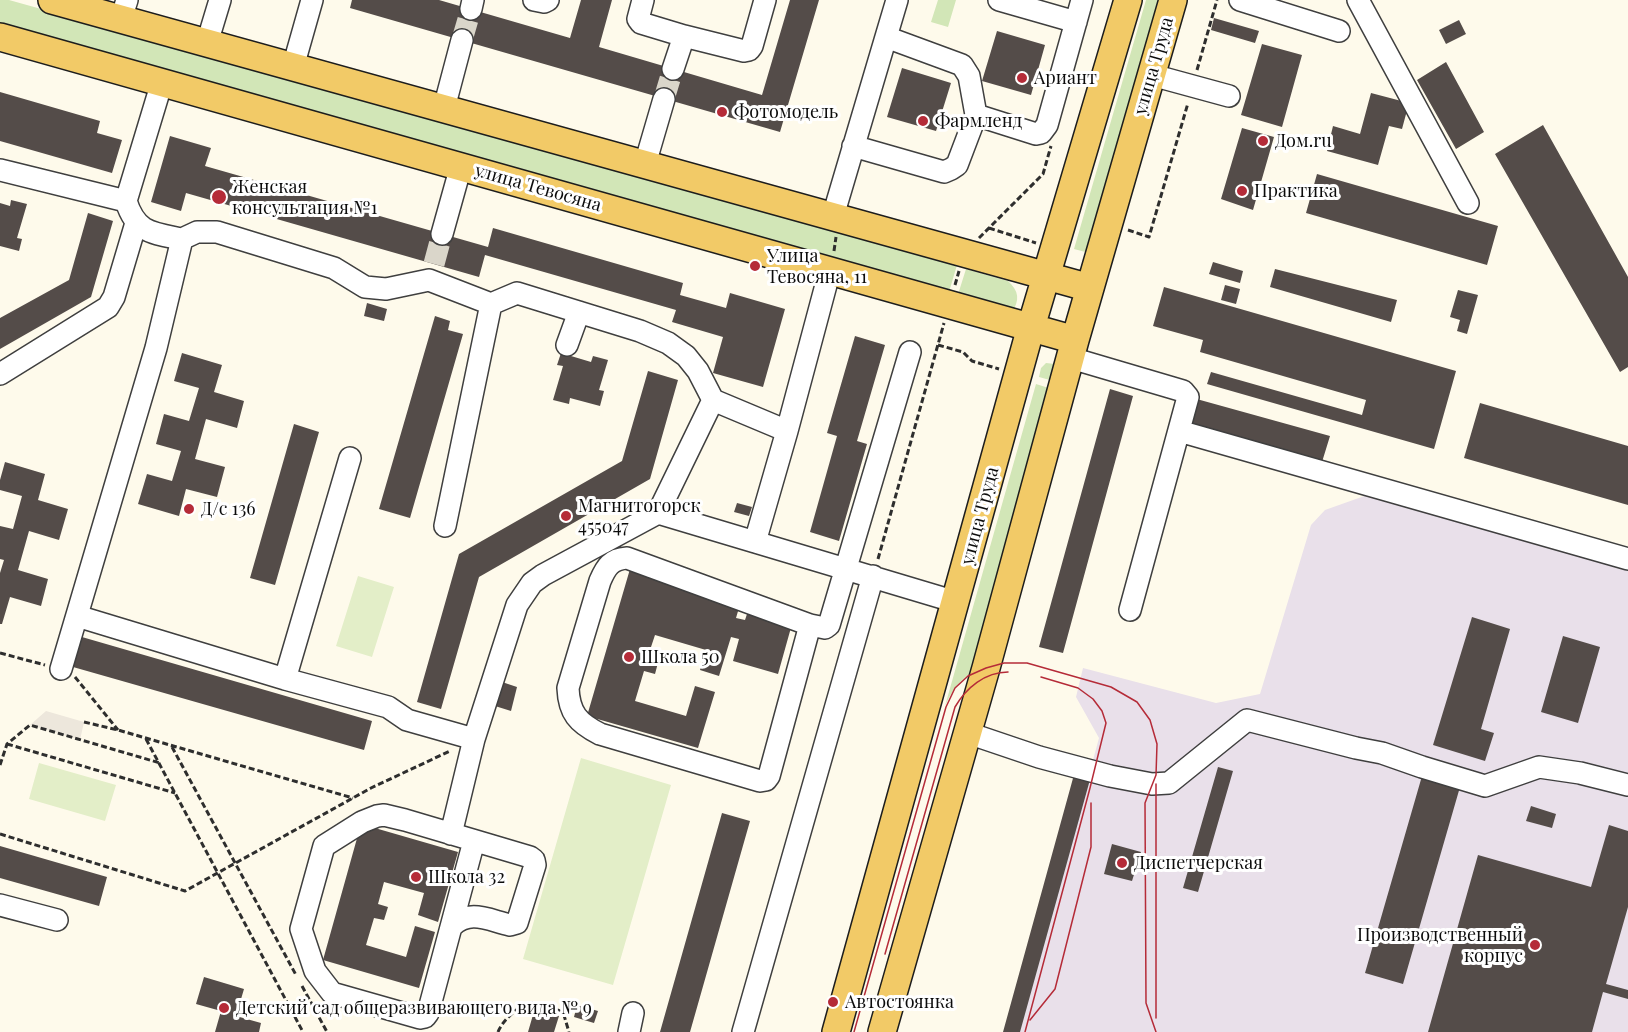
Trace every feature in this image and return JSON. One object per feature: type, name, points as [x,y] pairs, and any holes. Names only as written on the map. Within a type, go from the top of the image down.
[{"type":"main road","points":[[52,0],[124,10],[207,43],[1090,288]]},
{"type":"main road","name":"улица Труда","points":[[836,1032],[1031,327],[1128,0]]},
{"type":"main road","name":"улица Труда","points":[[882,1032],[1173,0]]},
{"type":"main road","name":"улица Тевосяна","points":[[0,37],[1031,327],[1073,349]]},
{"type":"lane","points":[[207,43],[220,0]]},
{"type":"lane","points":[[293,67],[312,0]]},
{"type":"lane","points":[[534,0],[544,2],[548,0]]},
{"type":"lane","points":[[643,0],[638,17],[641,23],[744,51],[749,50],[752,46],[765,0]]},
{"type":"lane","points":[[836,217],[853,146],[897,0]]},
{"type":"lane","points":[[999,0],[1076,22]]},
{"type":"lane","points":[[976,115],[1031,134],[1045,130],[1082,0]]},
{"type":"lane","points":[[1240,0],[1339,31]]},
{"type":"lane","points":[[1358,0],[1468,203]]},
{"type":"lane","points":[[673,69],[684,36]]},
{"type":"lane","points":[[853,146],[944,172],[957,165],[976,115],[969,76],[963,65],[886,37]]},
{"type":"lane","points":[[444,108],[462,40]]},
{"type":"lane","points":[[1152,75],[1229,96]]},
{"type":"lane","points":[[162,82],[126,201],[136,223],[153,233],[182,239],[197,232],[217,232],[334,268],[365,287],[386,289],[432,272],[491,303],[517,293],[640,331],[668,343],[686,356],[698,371],[713,400],[787,431]]},
{"type":"lane","points":[[645,164],[664,99]]},
{"type":"lane","points":[[442,234],[461,166]]},
{"type":"lane","points":[[0,170],[126,201]]},
{"type":"lane","points":[[0,374],[108,307],[114,297],[136,223]]},
{"type":"lane","points":[[61,669],[163,349],[182,239]]},
{"type":"lane","points":[[755,542],[830,270]]},
{"type":"lane","points":[[445,526],[491,303]]},
{"type":"lane","points":[[567,345],[579,312]]},
{"type":"lane","points":[[1073,349],[1186,392],[1188,399],[1130,610]]},
{"type":"lane","points":[[810,625],[766,780],[760,781],[600,734],[586,727],[569,706],[568,688],[600,581],[604,570],[611,562],[619,558],[627,558],[810,625],[823,627],[829,625],[910,352]]},
{"type":"lane","points":[[451,834],[474,739],[517,605],[528,588],[543,575],[658,513],[713,400]]},
{"type":"lane","points":[[1179,431],[1628,559]]},
{"type":"lane","points":[[285,679],[350,458]]},
{"type":"lane","points":[[658,513],[956,602]]},
{"type":"lane","points":[[743,1032],[873,576]]},
{"type":"lane","points":[[77,616],[285,679],[388,707],[407,720],[474,739]]},
{"type":"lane","points":[[968,733],[1039,757],[1110,776],[1152,784],[1167,784],[1247,720],[1382,753],[1485,786],[1539,767],[1580,772],[1628,785]]},
{"type":"lane","points":[[452,926],[467,916],[510,925],[515,924],[535,865],[534,860],[530,857],[384,815],[362,822],[323,848],[301,929],[315,971],[332,993],[423,1018],[428,1013],[474,841]]},
{"type":"lane","points":[[0,905],[57,920]]},
{"type":"path","points":[[1128,230],[1149,237],[1217,0]]},
{"type":"path","points":[[830,270],[836,217]]},
{"type":"path","points":[[989,228],[1046,246]]},
{"type":"path","points":[[873,576],[944,322]]},
{"type":"path","points":[[938,345],[963,352],[972,361],[1018,375]]},
{"type":"path","points":[[84,722],[353,798]]},
{"type":"path","points":[[0,765],[7,744],[30,725],[160,764]]},
{"type":"path","points":[[146,739],[303,1032]]},
{"type":"path","points":[[0,834],[185,891],[371,788],[474,739]]},
{"type":"path","points":[[7,744],[176,793]]},
{"type":"path","points":[[172,747],[327,1032]]},
{"type":"path","points":[[498,1032],[503,1021],[527,1003],[533,1002],[563,1012],[569,1032]]},
{"type":"shaded area","points":[[1370,494],[1628,568],[1628,1032],[1019,1032],[1099,738],[1076,697],[1083,668],[1216,703],[1260,694],[1311,525],[1325,510]]},
{"type":"shaded area","points":[[46,711],[84,722],[80,740],[30,725]]},
{"type":"green space","points":[[0,0],[9,0],[957,265],[949,292],[0,27]]},
{"type":"green space","points":[[938,0],[956,0],[948,27],[931,22]]},
{"type":"green space","points":[[1146,0],[1166,0],[1093,254],[1074,249]]},
{"type":"green space","points":[[966,269],[1008,281],[1017,296],[1012,312],[955,304]]},
{"type":"green space","points":[[1046,363],[1055,364],[1057,382],[1039,377],[1041,368]]},
{"type":"green space","points":[[1036,384],[1055,390],[976,670],[957,685],[945,706]]},
{"type":"green space","points":[[358,576],[394,587],[372,657],[336,646]]},
{"type":"green space","points":[[581,758],[671,785],[613,985],[523,959]]},
{"type":"green space","points":[[39,763],[116,785],[105,821],[29,799]]},
{"type":"building","points":[[352,0],[439,0],[570,38],[581,0],[612,0],[599,47],[762,95],[790,0],[819,0],[780,132],[350,8]]},
{"type":"building","points":[[1214,18],[1259,31],[1255,43],[1211,30]]},
{"type":"building","points":[[1459,20],[1466,34],[1446,44],[1439,30]]},
{"type":"building","points":[[997,31],[1045,45],[1031,95],[982,81]]},
{"type":"building","points":[[1262,44],[1302,55],[1282,127],[1241,115]]},
{"type":"building","points":[[1446,62],[1484,132],[1456,149],[1417,80]]},
{"type":"building","points":[[902,68],[951,83],[936,131],[887,117]]},
{"type":"building","points":[[0,92],[100,121],[97,133],[122,140],[112,173],[0,141]]},
{"type":"building","points":[[1371,93],[1409,103],[1402,129],[1389,126],[1378,165],[1327,151],[1333,126],[1360,134]]},
{"type":"building","points":[[1543,125],[1628,277],[1628,367],[1620,372],[1495,154]]},
{"type":"building","points":[[1242,128],[1274,137],[1253,210],[1221,199]]},
{"type":"building","points":[[170,136],[211,148],[205,166],[488,247],[493,228],[683,283],[680,295],[726,308],[730,293],[785,309],[763,387],[713,373],[723,337],[672,322],[676,310],[485,255],[479,277],[186,193],[181,211],[151,202]]},
{"type":"building","points":[[1317,174],[1498,226],[1487,265],[1306,213]]},
{"type":"building","points":[[11,200],[27,204],[17,238],[22,239],[19,251],[0,246],[0,203],[10,206]]},
{"type":"building","points":[[88,213],[113,221],[91,297],[0,349],[0,318],[69,280]]},
{"type":"building","points":[[1213,262],[1243,271],[1240,283],[1209,274]]},
{"type":"building","points":[[1275,269],[1397,300],[1391,322],[1270,287]]},
{"type":"building","points":[[1225,285],[1240,289],[1236,304],[1221,300]]},
{"type":"building","points":[[1164,287],[1456,371],[1434,449],[1207,384],[1211,372],[1362,415],[1366,400],[1200,352],[1203,340],[1153,326]]},
{"type":"building","points":[[1458,290],[1478,295],[1467,334],[1457,331],[1460,320],[1450,317]]},
{"type":"building","points":[[367,303],[387,309],[384,321],[364,316]]},
{"type":"building","points":[[435,316],[450,321],[448,330],[463,334],[410,518],[379,509]]},
{"type":"building","points":[[855,336],[885,345],[857,441],[867,444],[839,541],[810,532],[837,436],[827,433]]},
{"type":"building","name":"Д/с 136","points":[[182,353],[222,365],[214,392],[244,401],[237,428],[206,419],[195,459],[225,467],[217,497],[186,489],[179,516],[138,504],[147,474],[172,481],[181,451],[156,444],[164,414],[189,421],[199,388],[174,381]]},
{"type":"building","points":[[561,353],[591,362],[593,356],[608,360],[599,390],[604,391],[600,406],[570,398],[569,404],[553,400],[563,366],[557,365]]},
{"type":"building","points":[[648,371],[678,380],[650,479],[479,577],[441,709],[417,702],[459,554],[622,461]]},
{"type":"building","points":[[1110,389],[1133,396],[1063,653],[1039,647]]},
{"type":"building","points":[[1193,398],[1330,436],[1322,462],[1186,424]]},
{"type":"building","points":[[1480,403],[1628,446],[1628,505],[1464,458]]},
{"type":"building","points":[[294,424],[319,432],[275,585],[250,578]]},
{"type":"building","points":[[5,462],[45,474],[38,500],[68,509],[59,540],[29,531],[18,570],[48,579],[41,606],[10,597],[2,624],[0,624],[0,573],[4,560],[0,559],[0,526],[13,529],[22,496],[0,490]]},
{"type":"building","points":[[737,503],[752,507],[749,516],[734,512]]},
{"type":"building","name":"Школа 50","points":[[630,569],[741,601],[736,618],[745,620],[748,611],[792,624],[778,674],[733,661],[739,639],[731,637],[719,676],[700,670],[706,650],[655,635],[648,656],[659,659],[655,674],[644,671],[635,701],[686,716],[695,686],[715,692],[698,748],[587,716]]},
{"type":"building","points":[[1472,617],[1510,629],[1481,729],[1494,733],[1485,761],[1433,745]]},
{"type":"building","points":[[75,635],[372,721],[364,750],[66,665]]},
{"type":"building","points":[[1563,636],[1600,647],[1578,723],[1541,712]]},
{"type":"building","points":[[502,682],[517,687],[511,711],[495,706]]},
{"type":"building","points":[[1218,767],[1233,771],[1198,892],[1183,888]]},
{"type":"building","points":[[1075,771],[1091,776],[1020,1032],[1003,1032]]},
{"type":"building","points":[[1422,776],[1460,787],[1403,984],[1365,973]]},
{"type":"building","points":[[1531,806],[1556,814],[1552,828],[1526,821]]},
{"type":"building","points":[[722,813],[750,821],[690,1032],[660,1032]]},
{"type":"building","points":[[361,824],[458,852],[438,922],[418,915],[424,893],[384,882],[378,904],[388,907],[384,920],[374,918],[366,945],[406,957],[415,926],[435,932],[419,988],[323,960]]},
{"type":"building","name":"Производственный корпус","points":[[1609,825],[1628,831],[1628,907],[1606,984],[1628,990],[1628,999],[1603,992],[1592,1032],[1428,1032],[1478,855],[1591,887]]},
{"type":"building","name":"Диспетчерская","points":[[1112,844],[1141,852],[1132,881],[1104,874]]},
{"type":"building","points":[[0,846],[107,877],[99,906],[0,878]]},
{"type":"building","name":"Детский сад общеразвивающего вида № 9","points":[[204,977],[244,989],[236,1016],[261,1023],[259,1032],[215,1032],[221,1011],[196,1004]]},
{"type":"building","points":[[577,1005],[598,1011],[594,1023],[574,1017]]},
{"type":"building","points":[[535,1008],[559,1016],[554,1032],[528,1032]]},
{"type":"tunnel","points":[[462,40],[471,9]]},
{"type":"tunnel","points":[[664,99],[673,69]]},
{"type":"tunnel","points":[[434,264],[442,234]]},
{"type":"tram line","points":[[854,1032],[946,707],[955,688],[968,676],[1004,663],[1027,663],[1111,687],[1137,702],[1150,720],[1157,744],[1156,775],[1145,803],[1146,1003],[1156,1032]]},
{"type":"tram line","points":[[885,954],[955,707],[977,682],[992,675],[1008,672]]},
{"type":"tram line","points":[[1025,1032],[1106,723],[1102,711],[1093,699],[1078,688],[1041,677]]},
{"type":"tram line","points":[[1156,784],[1156,1018]]},
{"type":"tram line","points":[[1030,1020],[1055,989],[1091,847],[1091,803]]},
{"type":"place","name":"Ариант","points":[[1022,78]]},
{"type":"place","name":"Фотомодель","points":[[722,112]]},
{"type":"place","name":"Фармленд","points":[[923,121]]},
{"type":"place","name":"Дом.ru","points":[[1263,141]]},
{"type":"place","name":"Практика","points":[[1242,191]]},
{"type":"place","name":"Женская консультация №1","points":[[219,197]]},
{"type":"place","name":"Улица Тевосяна, 11","points":[[755,266]]},
{"type":"place","name":"Д/с 136","points":[[189,509]]},
{"type":"place","name":"Магнитогорск 455047","points":[[566,516]]},
{"type":"place","name":"Школа 50","points":[[629,657]]},
{"type":"place","name":"Диспетчерская","points":[[1122,863]]},
{"type":"place","name":"Школа 32","points":[[416,877]]},
{"type":"place","name":"Производственный корпус","points":[[1535,945]]},
{"type":"place","name":"Автостоянка","points":[[833,1002]]},
{"type":"place","name":"Детский сад общеразвивающего вида № 9","points":[[224,1008]]}]
